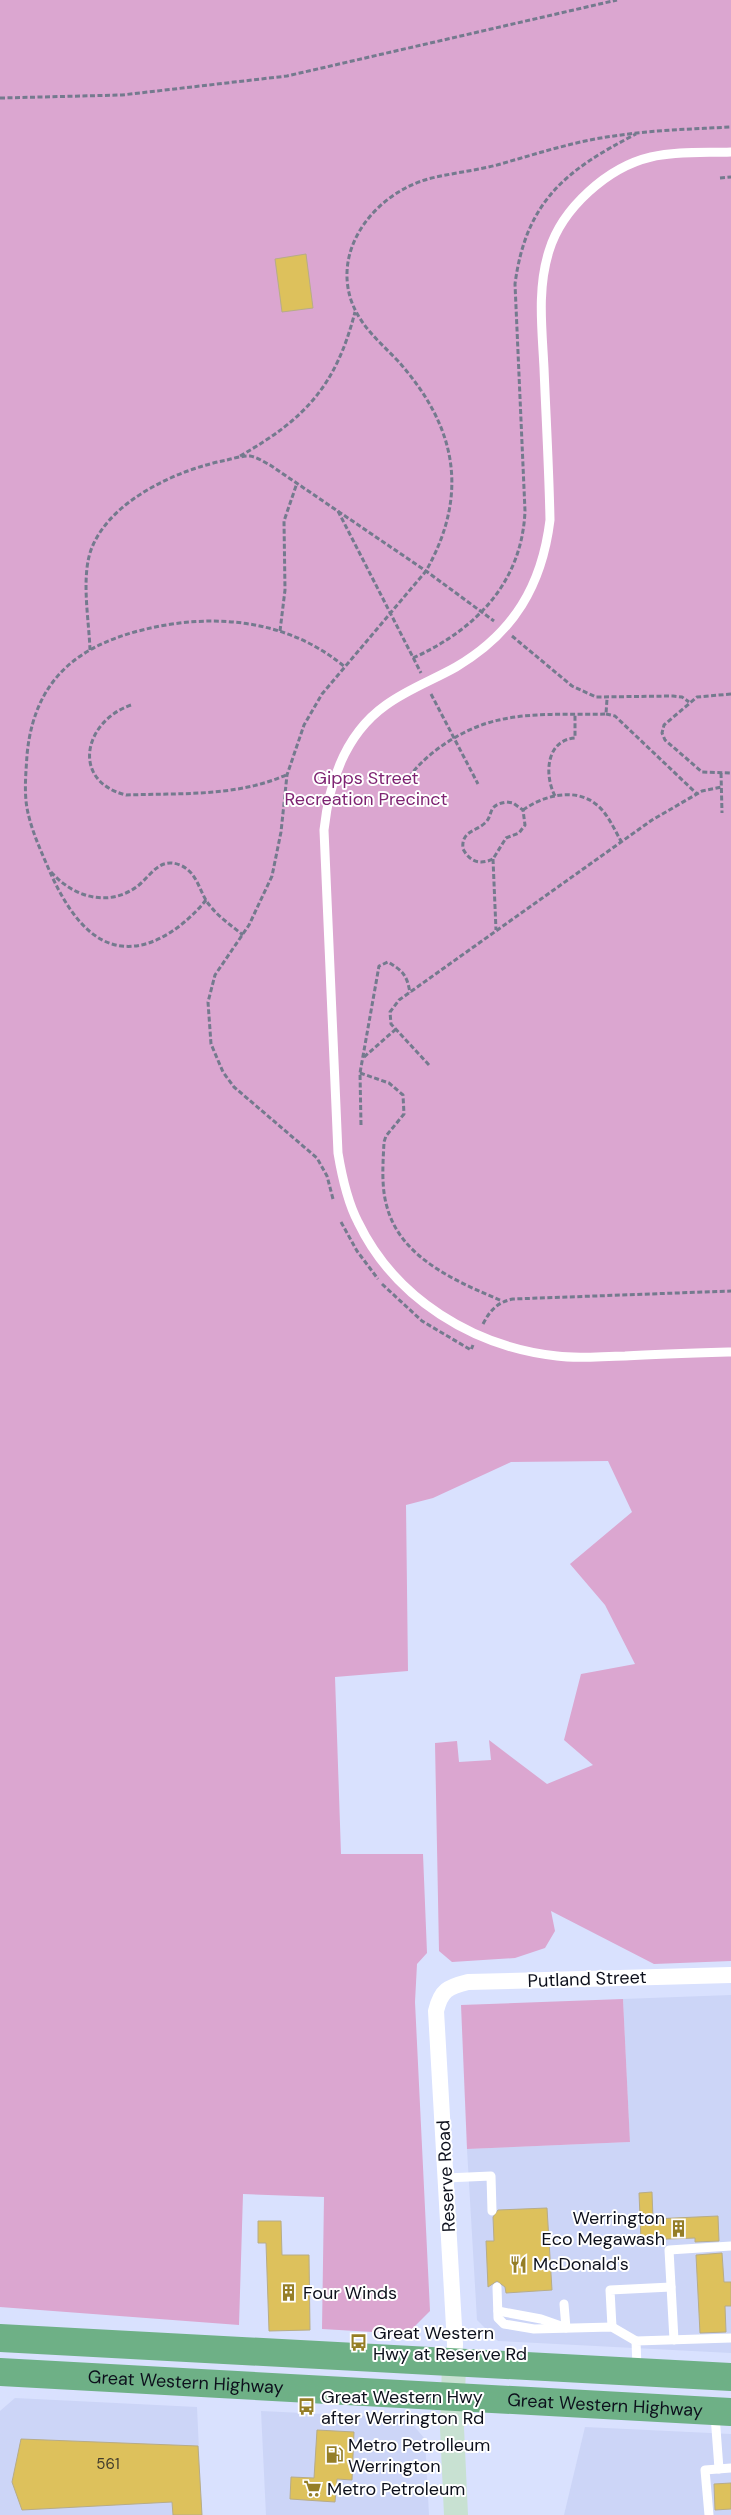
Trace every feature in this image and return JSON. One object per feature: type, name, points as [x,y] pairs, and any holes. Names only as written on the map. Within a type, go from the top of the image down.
[{"type":"highway","name":"Great Western Highway","points":[[0,2338],[454,2364],[731,2377]]},
{"type":"highway","name":"Great Western Highway","points":[[0,2372],[723,2412]]},
{"type":"main road","points":[[454,2364],[452,2428],[456,2515]]},
{"type":"street","name":"Putland Street","points":[[446,1991],[453,1986],[468,1982],[731,1975]]},
{"type":"street","name":"Reserve Road","points":[[446,1991],[439,1996],[436,2011],[454,2364]]},
{"type":"lane","points":[[731,152],[668,155],[632,164],[610,175],[575,206],[549,249],[541,292],[550,520],[548,541],[533,585],[524,603],[504,630],[480,652],[385,706],[370,720],[343,758],[333,779],[327,802],[324,830],[338,1153],[349,1200],[358,1222],[386,1266],[432,1310],[454,1324],[478,1336],[526,1351],[559,1356],[731,1352]]},
{"type":"lane","points":[[446,2178],[491,2176],[492,2211]]},
{"type":"lane","points":[[674,2340],[669,2250],[731,2246]]},
{"type":"lane","points":[[497,2287],[498,2311],[541,2318],[566,2328],[612,2326],[636,2341],[731,2338]]},
{"type":"lane","points":[[612,2326],[610,2290],[671,2287]]},
{"type":"lane","points":[[564,2304],[566,2328]]},
{"type":"lane","points":[[636,2341],[637,2372]]},
{"type":"lane","points":[[718,2469],[723,2412]]},
{"type":"lane","points":[[709,2515],[706,2470],[731,2468]]},
{"type":"path","points":[[0,98],[122,95],[287,76],[617,0]]},
{"type":"path","points":[[335,1205],[326,1176],[317,1158],[234,1088],[223,1072],[211,1044],[208,1016],[210,988],[222,963],[243,935],[257,911],[272,876],[281,832],[287,775],[297,742],[313,709],[345,667],[426,571],[446,529],[452,501],[453,473],[445,432],[425,397],[398,362],[363,325],[356,312],[348,283],[349,250],[363,225],[373,213],[399,192],[427,179],[473,171],[584,142],[638,133],[731,127]]},
{"type":"path","points":[[413,658],[459,634],[482,612],[507,577],[524,524],[515,284],[520,254],[537,214],[562,182],[582,164],[638,133]]},
{"type":"path","points":[[720,178],[731,177]]},
{"type":"path","points":[[239,457],[292,422],[317,396],[326,384],[344,350],[356,312]]},
{"type":"path","points":[[90,650],[87,573],[93,545],[105,527],[118,512],[166,480],[201,466],[250,456],[260,459],[297,483],[426,571],[482,612],[572,686],[596,697],[607,699],[673,696],[682,697],[689,702]]},
{"type":"path","points":[[280,631],[285,590],[284,521],[297,483]]},
{"type":"path","points":[[338,511],[478,784]]},
{"type":"path","points":[[206,900],[188,920],[163,936],[140,945],[115,945],[96,937],[85,926],[57,888],[30,823],[26,807],[28,742],[36,709],[48,686],[67,666],[90,650],[148,629],[181,623],[237,622],[280,631],[315,645],[345,667]]},
{"type":"path","points":[[731,694],[703,696],[689,702],[664,726],[662,732],[665,740],[702,772],[731,773]]},
{"type":"path","points":[[606,714],[607,699]]},
{"type":"path","points":[[131,705],[121,708],[101,724],[90,746],[93,773],[100,784],[112,792],[126,795],[224,792],[256,787],[287,775]]},
{"type":"path","points":[[409,777],[434,750],[497,720],[606,714],[615,716],[697,794]]},
{"type":"path","points":[[554,796],[549,781],[551,754],[563,741],[575,738],[574,715]]},
{"type":"path","points":[[721,773],[722,813]]},
{"type":"path","points":[[429,1065],[389,1019],[390,1012],[399,1000],[621,840],[697,794],[712,788],[722,787]]},
{"type":"path","points":[[524,810],[537,802],[554,796],[580,796],[596,804],[604,812],[621,840]]},
{"type":"path","points":[[493,859],[478,863],[472,860],[463,849],[465,837],[471,830],[485,824],[489,812],[500,803],[513,802],[524,810],[526,825],[519,833],[506,838],[493,859],[496,931]]},
{"type":"path","points":[[50,870],[70,889],[93,898],[122,894],[139,885],[157,867],[172,863],[193,874],[206,900],[215,912],[243,935]]},
{"type":"path","points":[[361,1125],[360,1073],[379,966],[388,962],[402,970],[408,979],[410,992]]},
{"type":"path","points":[[363,1058],[396,1029]]},
{"type":"path","points":[[360,1073],[389,1082],[403,1095],[404,1114],[386,1136],[384,1142],[386,1206],[398,1231],[421,1258],[438,1270],[470,1288],[502,1301]]},
{"type":"path","points":[[340,1218],[346,1232],[370,1270],[404,1306],[440,1333],[471,1350],[488,1314],[502,1301],[513,1298],[731,1291]]},
{"type":"shaded area","points":[[731,1995],[731,2353],[498,2341],[477,2320],[467,2149],[630,2142],[623,1999]]},
{"type":"shaded area","points":[[15,2398],[197,2407],[202,2515],[0,2515],[0,2411]]},
{"type":"shaded area","points":[[261,2411],[407,2418],[425,2439],[429,2515],[266,2515]]},
{"type":"shaded area","points":[[585,2427],[731,2434],[731,2515],[564,2515]]},
{"type":"green space","name":"Gipps Street Recreation Precinct","points":[[0,0],[731,0],[731,1961],[654,1964],[551,1911],[555,1931],[545,1948],[515,1958],[452,1962],[439,1951],[435,1743],[457,1741],[459,1762],[491,1760],[489,1740],[547,1784],[593,1765],[564,1740],[581,1674],[635,1664],[605,1605],[570,1564],[632,1512],[608,1461],[511,1462],[433,1498],[406,1505],[408,1671],[335,1677],[341,1854],[423,1854],[427,1953],[417,1964],[415,2002],[430,2311],[407,2334],[322,2329],[324,2197],[243,2194],[239,2325],[0,2307]]},
{"type":"green space","points":[[623,1999],[630,2142],[467,2149],[461,2005]]},
{"type":"building","points":[[306,254],[313,308],[282,312],[275,259]]},
{"type":"building","name":"Werrington Eco Megawash","points":[[652,2192],[653,2219],[718,2216],[719,2241],[695,2242],[695,2238],[641,2240],[639,2193]]},
{"type":"building","name":"McDonald's","points":[[547,2208],[552,2290],[506,2293],[505,2287],[497,2281],[488,2287],[486,2241],[494,2241],[493,2217],[498,2210]]},
{"type":"building","name":"Four Winds","points":[[258,2221],[281,2221],[282,2255],[309,2255],[310,2330],[269,2331],[266,2243],[258,2243]]},
{"type":"building","points":[[722,2253],[724,2282],[731,2282],[731,2306],[725,2306],[726,2332],[700,2333],[696,2255]]},
{"type":"building","name":"Metro Petrolleum Werrington","points":[[317,2430],[354,2432],[352,2480],[337,2479],[335,2502],[290,2499],[291,2477],[314,2478]]},
{"type":"building","points":[[21,2439],[198,2446],[202,2515],[173,2515],[172,2502],[22,2510],[12,2482]]},
{"type":"building","points":[[731,2483],[731,2509],[715,2510],[714,2484]]},
{"type":"place","name":"Werrington Eco Megawash","points":[[679,2228]]},
{"type":"place","name":"McDonald's","points":[[519,2264]]},
{"type":"place","name":"Four Winds","points":[[289,2293]]},
{"type":"place","name":"Great Western Hwy at Reserve Rd","points":[[359,2343]]},
{"type":"place","name":"Great Western Hwy after Werrington Rd","points":[[307,2407]]},
{"type":"place","name":"Metro Petrolleum Werrington","points":[[334,2455]]},
{"type":"place","name":"Metro Petroleum","points":[[313,2489]]}]
